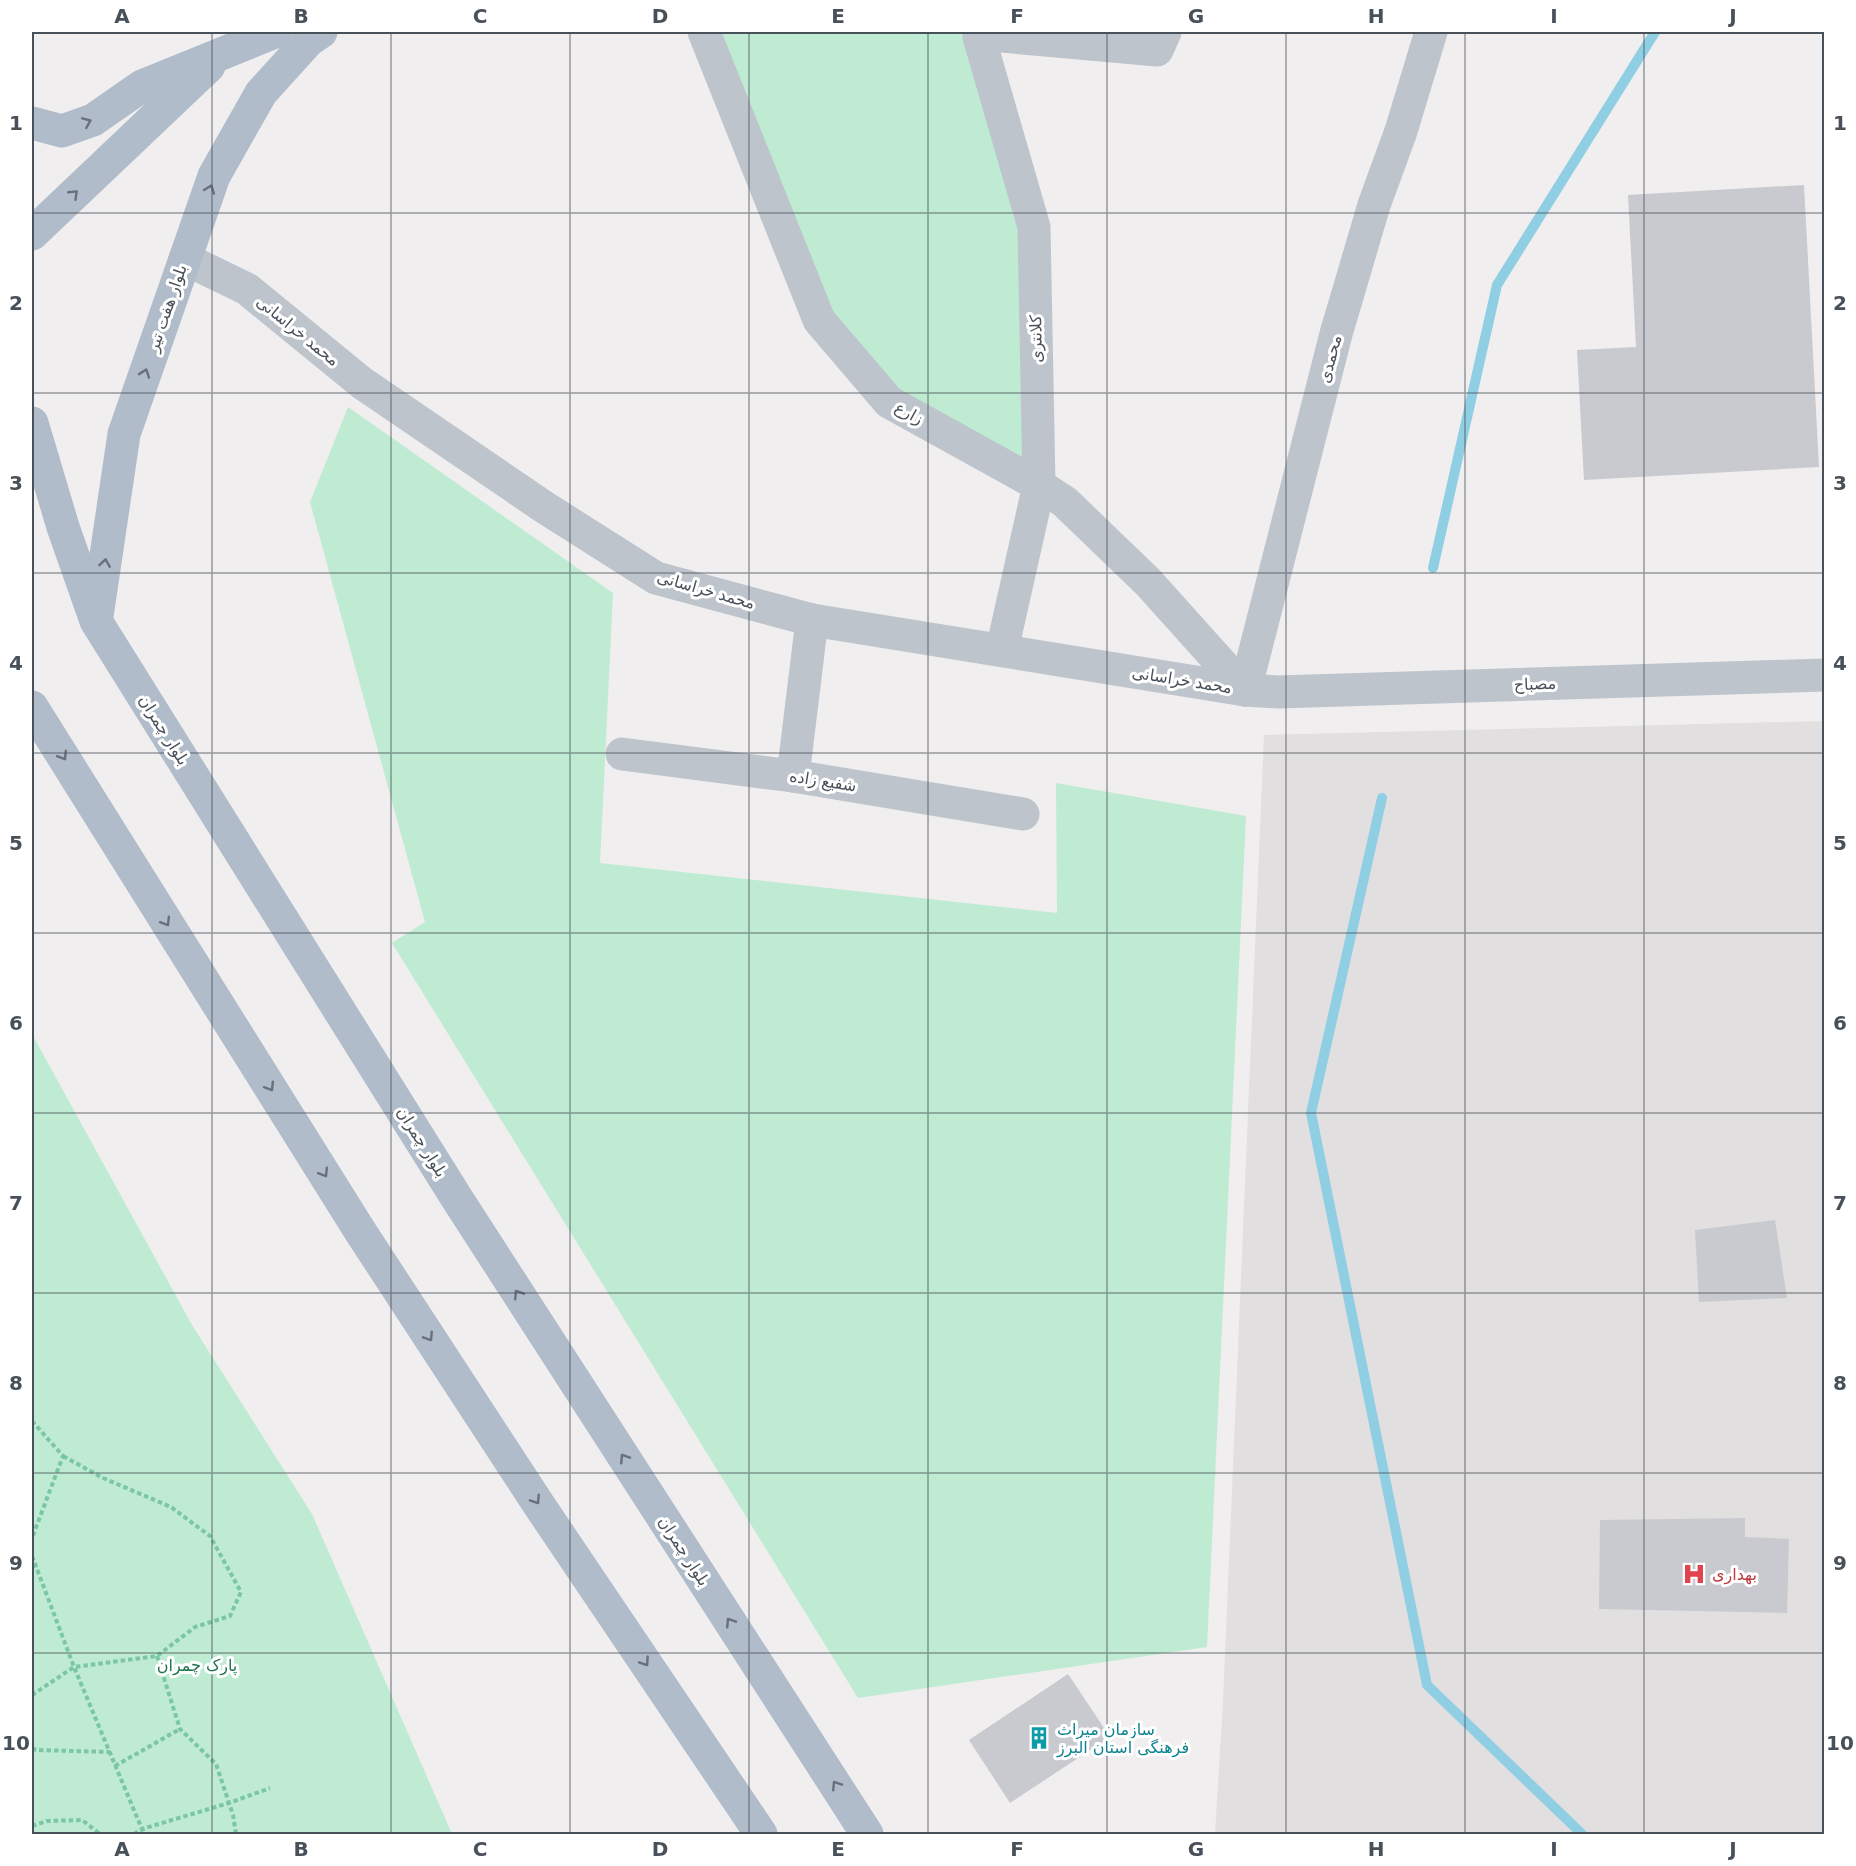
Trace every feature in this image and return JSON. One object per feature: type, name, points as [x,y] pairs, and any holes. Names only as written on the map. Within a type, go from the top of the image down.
[{"type":"main road","points":[[32,123],[63,131],[93,120],[141,86],[275,32]]},
{"type":"main road","name":"بلوار هفت تیر","points":[[96,621],[124,434],[214,177],[261,93],[309,40],[321,32]]},
{"type":"main road","points":[[32,234],[223,52]]},
{"type":"main road","name":"بلوار چمران","points":[[32,423],[63,527],[96,621],[456,1197],[867,1834]]},
{"type":"main road","points":[[32,707],[366,1241],[539,1505],[761,1834]]},
{"type":"street","name":"زارع","points":[[704,32],[819,320],[889,402],[1039,485],[1065,502],[1148,582],[1245,690]]},
{"type":"street","points":[[979,33],[1157,50],[1165,32]]},
{"type":"street","name":"محمدی","points":[[1245,690],[1336,334],[1374,205],[1401,130],[1431,32]]},
{"type":"street","name":"کلانتری","points":[[979,33],[1034,227],[1039,485],[1002,650]]},
{"type":"street","name":"محمد خراسانی","points":[[184,259],[247,290],[362,383],[544,507],[656,578],[812,620],[1245,690]]},
{"type":"street","points":[[793,776],[812,620]]},
{"type":"street","name":"مصباح","points":[[1245,690],[1290,692],[1824,675]]},
{"type":"street","name":"شفیع زاده","points":[[622,754],[793,776],[1023,814]]},
{"type":"path","points":[[32,1421],[63,1456],[103,1478],[171,1507],[210,1536],[241,1592],[230,1616],[195,1627],[157,1656],[74,1667],[32,1695]]},
{"type":"path","points":[[32,1538],[63,1456]]},
{"type":"path","points":[[32,1556],[74,1667],[144,1834]]},
{"type":"path","points":[[157,1656],[180,1729],[216,1764],[236,1834]]},
{"type":"path","points":[[115,1766],[180,1729]]},
{"type":"path","points":[[32,1748],[110,1752]]},
{"type":"path","points":[[134,1834],[142,1829],[270,1788]]},
{"type":"path","points":[[32,1826],[47,1821],[82,1820],[100,1834]]},
{"type":"shaded area","points":[[1824,721],[1824,1834],[1215,1834],[1223,1702],[1264,735]]},
{"type":"green space","points":[[704,32],[944,32],[979,37],[1034,227],[1039,485],[889,402],[819,320]]},
{"type":"green space","points":[[348,407],[613,593],[600,863],[1057,913],[1056,783],[1246,816],[1207,1647],[858,1698],[392,943],[425,922],[310,502]]},
{"type":"green space","name":"پارک چمران","points":[[32,1034],[192,1325],[312,1514],[452,1834],[32,1834]]},
{"type":"building","points":[[1804,185],[1819,467],[1584,480],[1577,350],[1636,347],[1628,195]]},
{"type":"building","points":[[1775,1220],[1787,1298],[1699,1302],[1695,1230]]},
{"type":"building","name":"بهداری","points":[[1745,1518],[1745,1537],[1789,1539],[1787,1613],[1599,1609],[1600,1520]]},
{"type":"building","name":"سازمان میراث فرهنگی استان البرز","points":[[1068,1674],[1110,1737],[1010,1803],[969,1740]]},
{"type":"waterway","points":[[1433,568],[1497,285],[1655,32]]},
{"type":"waterway","points":[[1382,798],[1311,1113],[1427,1685],[1582,1834]]},
{"type":"place","name":"بهداری","points":[[1694,1574]]},
{"type":"place","name":"سازمان میراث فرهنگی استان البرز","points":[[1039,1738]]}]
